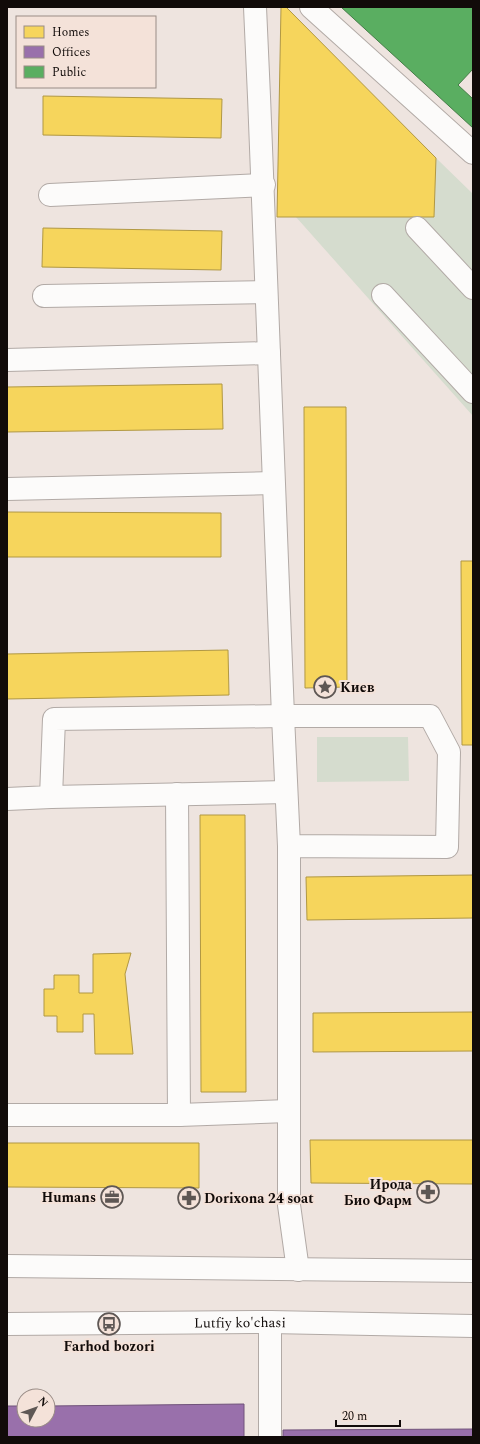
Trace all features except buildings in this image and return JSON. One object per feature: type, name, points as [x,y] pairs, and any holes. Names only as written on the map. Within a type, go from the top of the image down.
[{"type":"main road","points":[[255,7],[264,185],[266,292],[273,483],[289,846],[289,1205],[298,1270]]},
{"type":"main road","points":[[311,7],[473,153]]},
{"type":"main road","points":[[50,195],[264,185]]},
{"type":"main road","points":[[417,228],[473,288]]},
{"type":"main road","points":[[44,296],[266,292]]},
{"type":"main road","points":[[383,295],[473,392]]},
{"type":"main road","points":[[7,360],[269,353]]},
{"type":"main road","points":[[7,489],[273,483]]},
{"type":"main road","points":[[50,797],[54,719],[430,716],[449,752],[447,847],[289,846]]},
{"type":"main road","points":[[7,799],[286,792]]},
{"type":"main road","points":[[178,794],[179,1115]]},
{"type":"main road","points":[[7,1115],[179,1115],[288,1111]]},
{"type":"main road","points":[[7,1266],[473,1271]]},
{"type":"main road","points":[[270,1322],[270,1437]]},
{"type":"main road","name":"Lutfiy ko'chasi","points":[[7,1324],[270,1322],[473,1326]]},
{"type":"shaded area","points":[[436,158],[473,194],[473,416],[296,217],[434,217]]},
{"type":"shaded area","points":[[317,737],[408,737],[409,781],[317,782]]},
{"type":"place","name":"Киев","points":[[325,687]]},
{"type":"place","name":"Ирода Био Фарм","points":[[428,1192]]},
{"type":"place","name":"Humans","points":[[112,1197]]},
{"type":"place","name":"Dorixona 24 soat","points":[[189,1198]]},
{"type":"place","name":"Farhod bozori","points":[[109,1324]]}]
